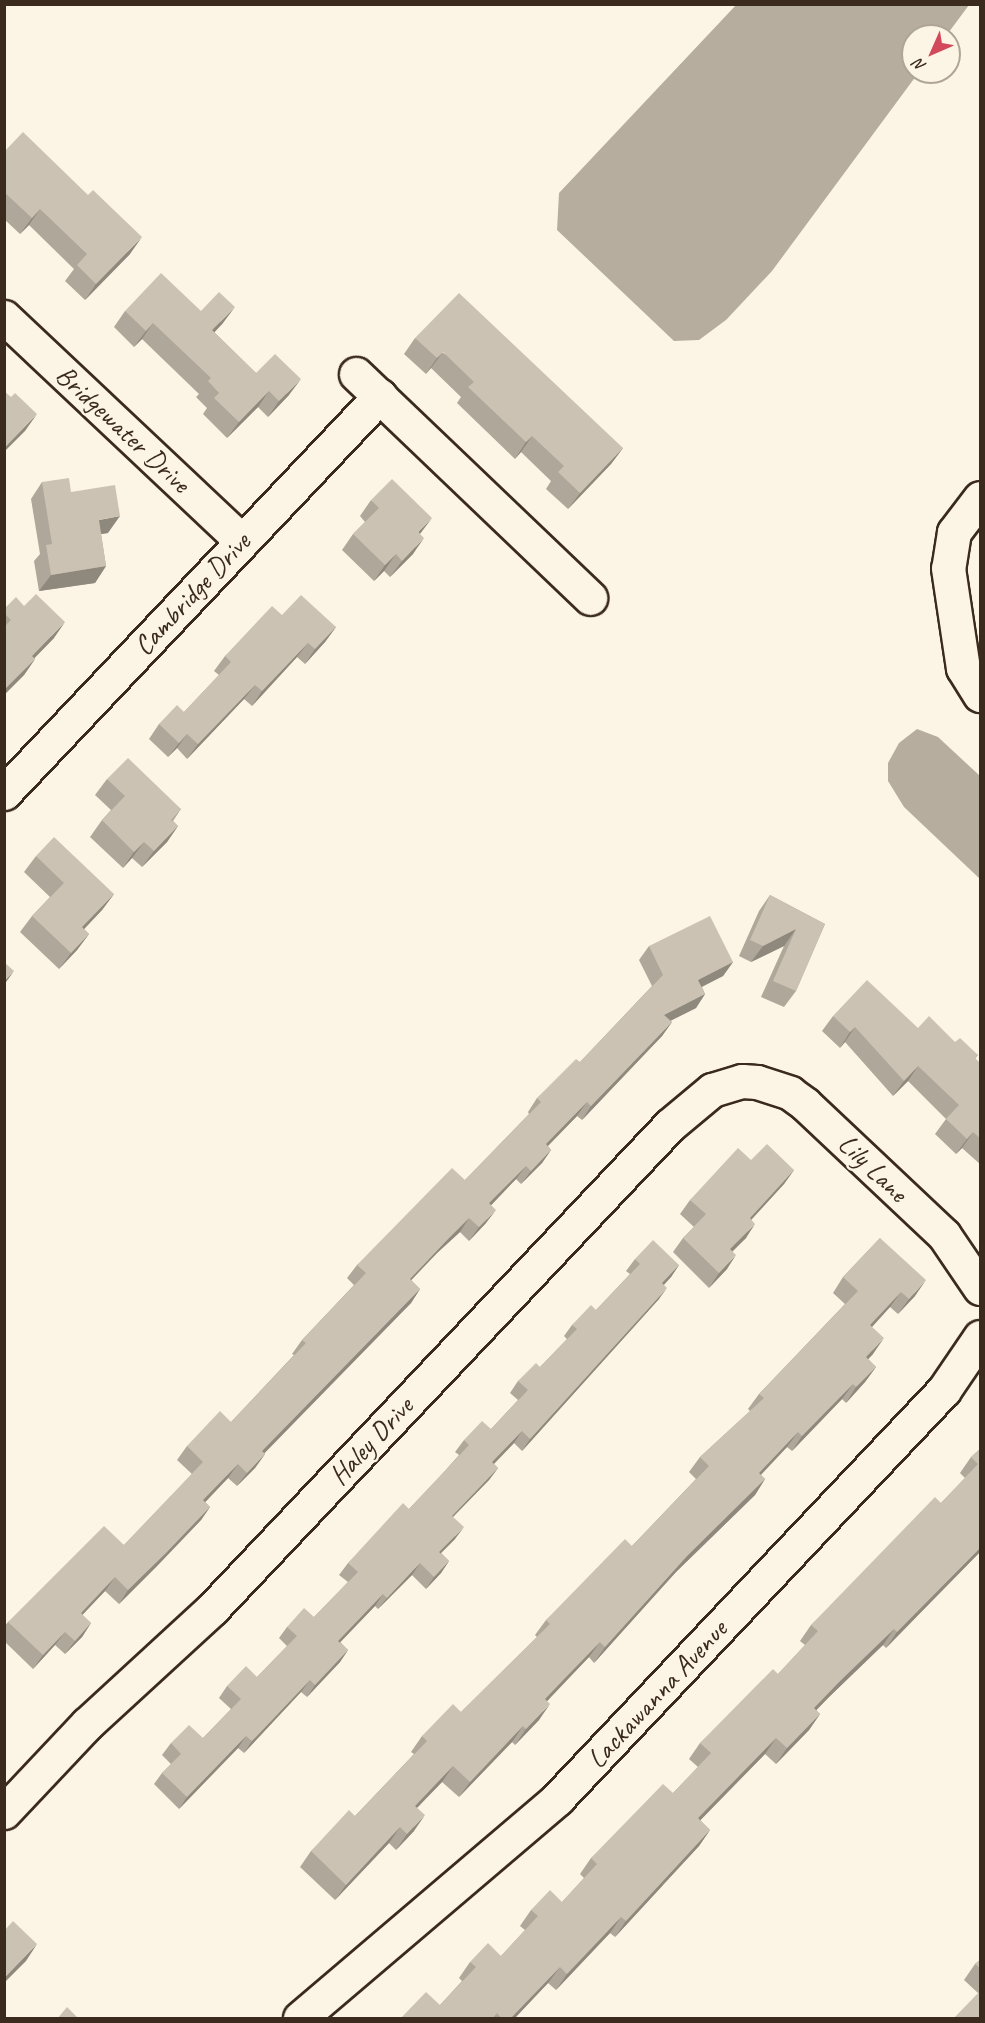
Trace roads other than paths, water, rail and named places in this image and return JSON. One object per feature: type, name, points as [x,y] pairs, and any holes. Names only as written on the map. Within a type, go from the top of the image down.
[{"type":"street","name":"Bridgewater Drive","points":[[4,316],[242,541]]},
{"type":"street","points":[[356,374],[590,598]]},
{"type":"street","name":"Cambridge Drive","points":[[4,793],[380,396]]},
{"type":"street","points":[[981,498],[954,532],[948,549],[948,568],[963,668],[981,695]]},
{"type":"street","name":"Lily Lane","points":[[741,1081],[774,1086],[805,1104],[944,1235],[981,1288]]},
{"type":"street","name":"Haley Drive","points":[[4,1812],[95,1716],[212,1609],[670,1125],[712,1090],[741,1081]]},
{"type":"street","name":"Lackawanna Avenue","points":[[300,2019],[558,1799],[944,1390],[981,1337]]}]
